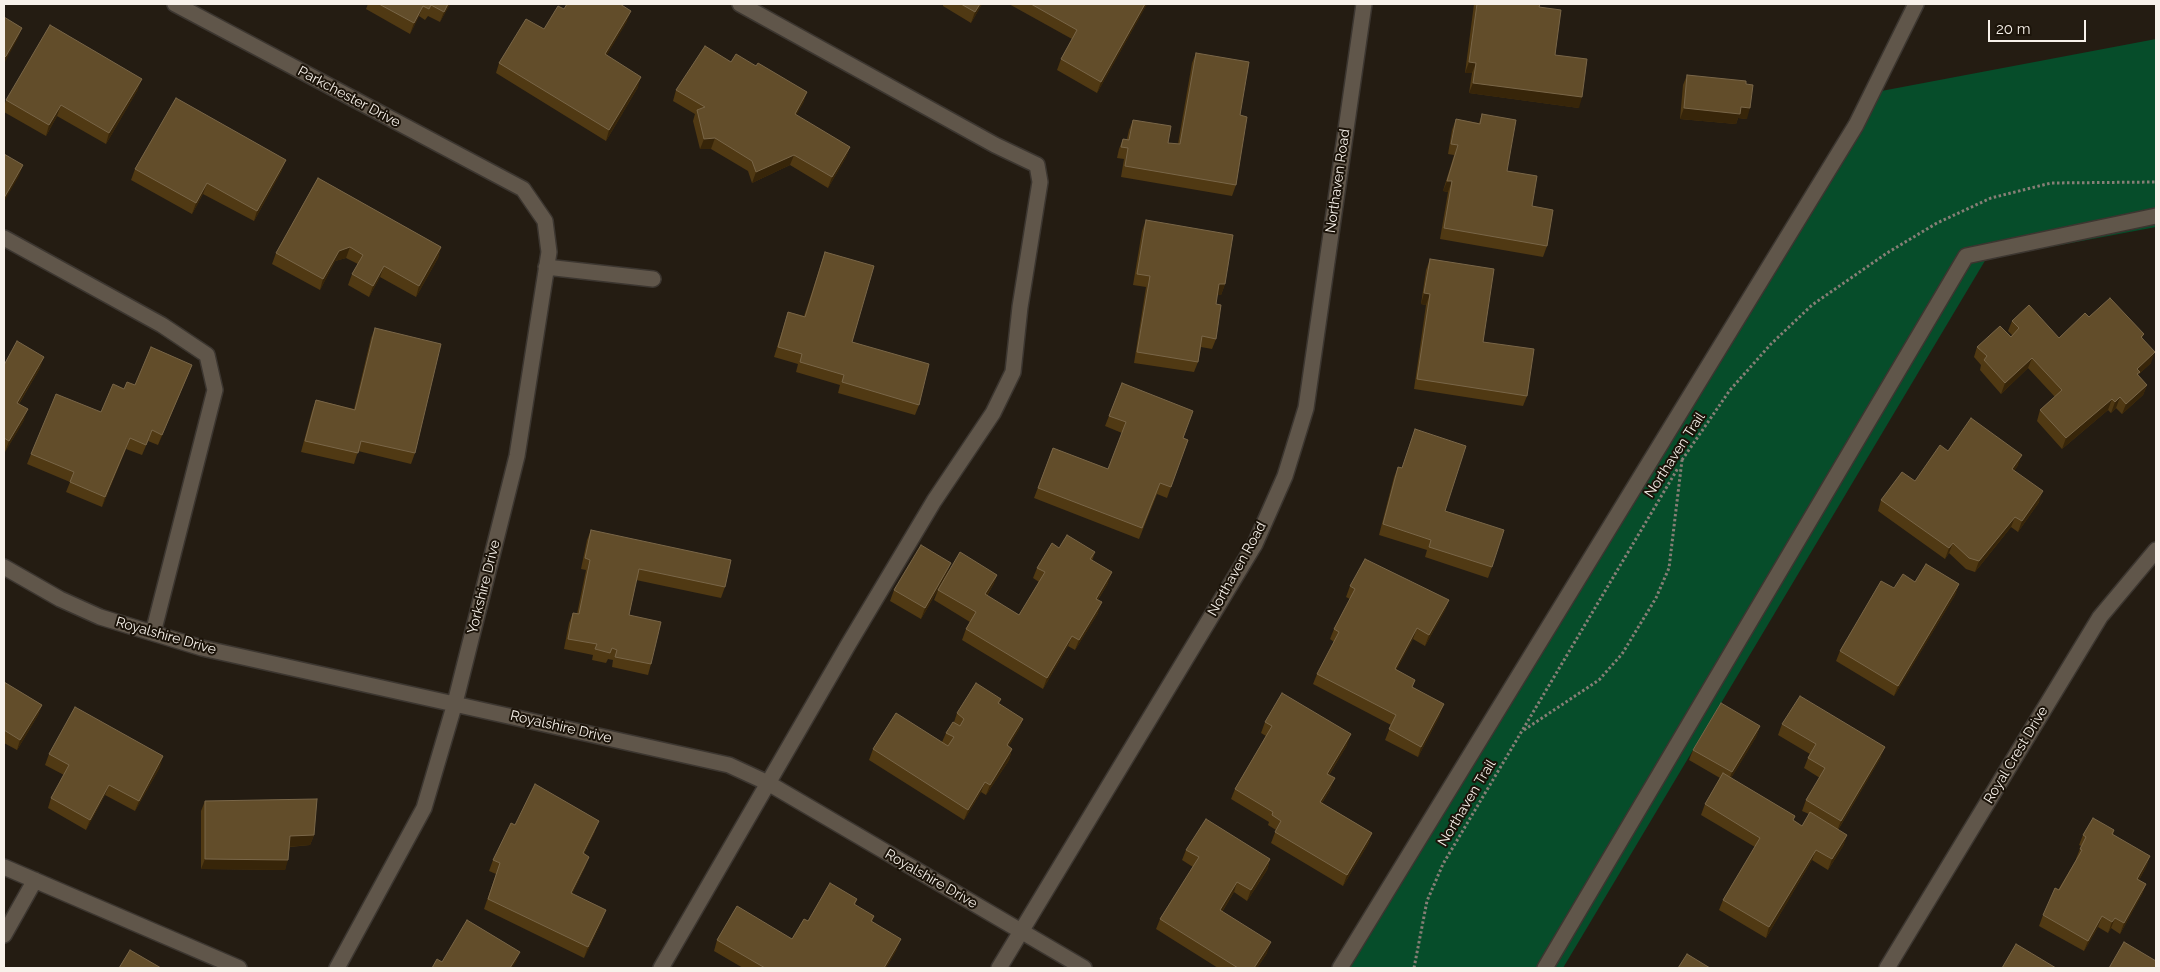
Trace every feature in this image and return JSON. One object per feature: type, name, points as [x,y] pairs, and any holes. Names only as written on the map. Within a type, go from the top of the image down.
[{"type":"street","name":"Parkchester Drive","points":[[175,4],[523,190]]},
{"type":"street","points":[[661,968],[934,501],[993,413],[1013,372],[1020,307],[1040,182],[1037,165],[996,145],[740,4]]},
{"type":"street","name":"Northaven Road","points":[[999,968],[1255,544],[1285,476],[1306,408],[1364,4]]},
{"type":"street","points":[[1340,968],[1856,125],[1916,4]]},
{"type":"street","name":"Yorkshire Drive","points":[[337,968],[424,808],[455,703],[516,456],[549,252],[545,221],[523,190]]},
{"type":"street","points":[[1545,968],[1966,256],[2156,216]]},
{"type":"street","points":[[4,238],[162,325],[207,355],[215,390],[153,633]]},
{"type":"street","points":[[546,267],[653,279]]},
{"type":"street","name":"Royal Crest Drive","points":[[1887,968],[2100,617],[2156,550]]},
{"type":"street","name":"Royalshire Drive","points":[[4,567],[60,598],[100,617],[202,648],[729,765],[768,784],[1084,968]]},
{"type":"street","points":[[4,867],[239,968]]},
{"type":"street","points":[[4,935],[35,880]]},
{"type":"path","name":"Northaven Trail","points":[[1414,968],[1426,901],[1444,864],[1682,460],[1730,390],[1771,344],[1812,305],[1887,253],[1937,223],[1991,198],[2051,183],[2156,182]]},
{"type":"path","points":[[1522,732],[1599,680],[1622,654],[1656,598],[1669,568],[1682,460]]},
{"type":"green space","points":[[2156,39],[2156,227],[1986,259],[1563,968],[1348,968],[1876,92]]},
{"type":"building","points":[[379,4],[448,4],[444,12],[431,5],[429,9],[423,6],[414,23]]},
{"type":"building","points":[[567,4],[620,4],[631,11],[605,54],[641,77],[609,130],[499,63],[526,19],[544,29],[558,6],[564,9]]},
{"type":"building","points":[[961,4],[980,4],[975,12]]},
{"type":"building","points":[[1031,4],[1145,4],[1101,82],[1061,59],[1077,30]]},
{"type":"building","points":[[1477,4],[1540,4],[1539,7],[1561,10],[1555,55],[1587,59],[1582,97],[1473,83],[1476,63],[1469,62]]},
{"type":"building","points":[[4,17],[22,28],[4,58]]},
{"type":"building","points":[[50,25],[142,79],[109,133],[61,105],[49,125],[6,100]]},
{"type":"building","points":[[705,46],[731,62],[736,54],[756,66],[758,63],[807,92],[795,114],[850,147],[832,177],[794,155],[756,172],[752,161],[715,138],[704,139],[697,110],[705,107],[676,90]]},
{"type":"building","points":[[1196,53],[1249,62],[1240,115],[1247,117],[1236,185],[1125,166],[1128,148],[1121,147],[1123,139],[1129,140],[1133,120],[1171,126],[1168,143],[1180,144]]},
{"type":"building","points":[[1687,75],[1746,81],[1746,84],[1753,85],[1750,108],[1741,107],[1740,114],[1684,108]]},
{"type":"building","points":[[176,98],[286,160],[257,211],[207,183],[196,203],[135,169]]},
{"type":"building","points":[[1482,114],[1516,120],[1507,171],[1537,176],[1532,206],[1553,210],[1547,246],[1444,228],[1452,181],[1447,181],[1458,145],[1451,144],[1456,119],[1480,124]]},
{"type":"building","points":[[4,154],[23,165],[4,198]]},
{"type":"building","points":[[318,178],[441,247],[419,286],[384,266],[373,286],[352,274],[363,255],[350,247],[339,251],[323,279],[276,253]]},
{"type":"building","points":[[1146,220],[1233,235],[1225,284],[1219,284],[1216,304],[1221,305],[1216,339],[1202,336],[1198,362],[1137,352],[1150,276],[1137,274]]},
{"type":"building","points":[[825,252],[874,266],[852,342],[929,364],[919,405],[842,382],[844,375],[800,362],[802,354],[778,347],[788,312],[805,317]]},
{"type":"building","points":[[1430,259],[1494,269],[1483,342],[1534,349],[1527,396],[1417,379],[1430,294],[1424,293]]},
{"type":"building","points":[[2110,298],[2144,334],[2141,337],[2155,352],[2137,369],[2140,372],[2137,374],[2147,385],[2126,404],[2120,397],[2115,402],[2112,399],[2066,438],[2040,410],[2062,390],[2032,358],[2005,383],[1984,360],[1987,356],[1977,347],[2000,326],[2011,337],[2019,328],[2012,321],[2029,305],[2059,338],[2085,313],[2089,317]]},
{"type":"building","points":[[375,328],[441,344],[415,453],[361,441],[358,453],[305,441],[316,400],[355,410]]},
{"type":"building","points":[[17,341],[44,357],[17,403],[28,409],[9,441],[4,438],[4,365]]},
{"type":"building","points":[[151,347],[192,365],[162,435],[152,430],[146,445],[130,438],[105,497],[70,482],[74,472],[31,454],[56,394],[101,412],[113,384],[124,389],[127,382],[135,385]]},
{"type":"building","points":[[1122,383],[1193,411],[1183,438],[1188,440],[1171,487],[1160,483],[1142,528],[1038,488],[1053,448],[1108,469],[1126,422],[1109,416]]},
{"type":"building","points":[[1971,418],[2022,455],[2012,469],[2043,491],[2022,521],[2015,517],[1979,561],[1969,558],[1953,543],[1949,548],[1881,500],[1902,472],[1915,481],[1940,445],[1948,451]]},
{"type":"building","points":[[1415,429],[1466,446],[1445,511],[1504,530],[1492,567],[1429,547],[1431,540],[1383,524],[1398,467],[1402,468]]},
{"type":"building","points":[[591,530],[731,560],[725,587],[639,569],[629,615],[661,622],[651,664],[615,657],[617,650],[612,648],[610,653],[595,649],[597,644],[568,639],[573,613],[579,614],[590,560],[585,558]]},
{"type":"building","points":[[1067,535],[1095,552],[1090,559],[1112,572],[1096,599],[1102,602],[1079,640],[1072,636],[1047,678],[966,629],[976,612],[938,590],[960,552],[997,575],[985,594],[1019,615],[1045,572],[1037,568],[1052,543],[1059,548]]},
{"type":"building","points":[[921,545],[951,563],[925,608],[894,590]]},
{"type":"building","points":[[1365,559],[1449,600],[1429,635],[1417,628],[1395,669],[1415,680],[1412,687],[1444,704],[1421,747],[1389,729],[1396,715],[1317,674],[1339,632],[1334,629],[1355,589],[1350,586]]},
{"type":"building","points":[[1926,564],[1959,584],[1898,686],[1840,651],[1881,581],[1894,588],[1903,574],[1915,582]]},
{"type":"building","points":[[4,682],[42,705],[20,740],[4,730]]},
{"type":"building","points":[[976,683],[1001,699],[998,703],[1023,719],[1007,745],[1012,749],[990,785],[985,782],[968,810],[873,749],[896,713],[948,746],[954,737],[946,733],[953,722],[960,726],[964,719],[957,713]]},
{"type":"building","points":[[1282,693],[1351,734],[1327,774],[1335,778],[1320,802],[1372,833],[1347,875],[1275,832],[1281,821],[1272,815],[1273,812],[1235,789],[1272,726],[1265,722]]},
{"type":"building","points":[[1800,696],[1885,747],[1841,821],[1806,800],[1825,768],[1808,758],[1816,744],[1782,724]]},
{"type":"building","points":[[1721,703],[1760,726],[1732,772],[1693,750]]},
{"type":"building","points":[[75,707],[163,756],[139,801],[109,785],[90,820],[51,798],[69,765],[49,754]]},
{"type":"building","points":[[1723,773],[1795,816],[1793,820],[1802,826],[1810,812],[1847,835],[1832,859],[1816,850],[1769,927],[1723,900],[1760,838],[1705,804]]},
{"type":"building","points":[[535,784],[599,821],[583,853],[589,857],[571,893],[606,910],[588,947],[488,899],[500,863],[493,860],[511,823],[515,825]]},
{"type":"building","points":[[317,799],[314,835],[290,836],[288,860],[205,859],[205,801]]},
{"type":"building","points":[[2093,818],[2114,830],[2112,834],[2150,856],[2137,879],[2146,884],[2124,923],[2115,918],[2112,922],[2102,916],[2088,941],[2043,915],[2055,888],[2059,890],[2082,850],[2080,849],[2086,837],[2083,835]]},
{"type":"building","points":[[1206,819],[1270,859],[1251,890],[1237,882],[1220,910],[1271,942],[1254,968],[1238,968],[1160,919],[1199,857],[1186,850]]},
{"type":"building","points":[[830,883],[857,899],[854,904],[874,916],[871,921],[901,939],[884,968],[765,968],[717,940],[737,906],[792,939],[804,919],[808,921]]},
{"type":"building","points":[[467,920],[520,952],[510,968],[432,968],[437,959],[442,962]]},
{"type":"building","points":[[2124,942],[2156,961],[2156,968],[2109,968]]},
{"type":"building","points":[[2016,944],[2056,968],[2002,968]]},
{"type":"building","points":[[130,950],[161,968],[119,968]]},
{"type":"building","points":[[1687,954],[1710,968],[1678,968]]}]
